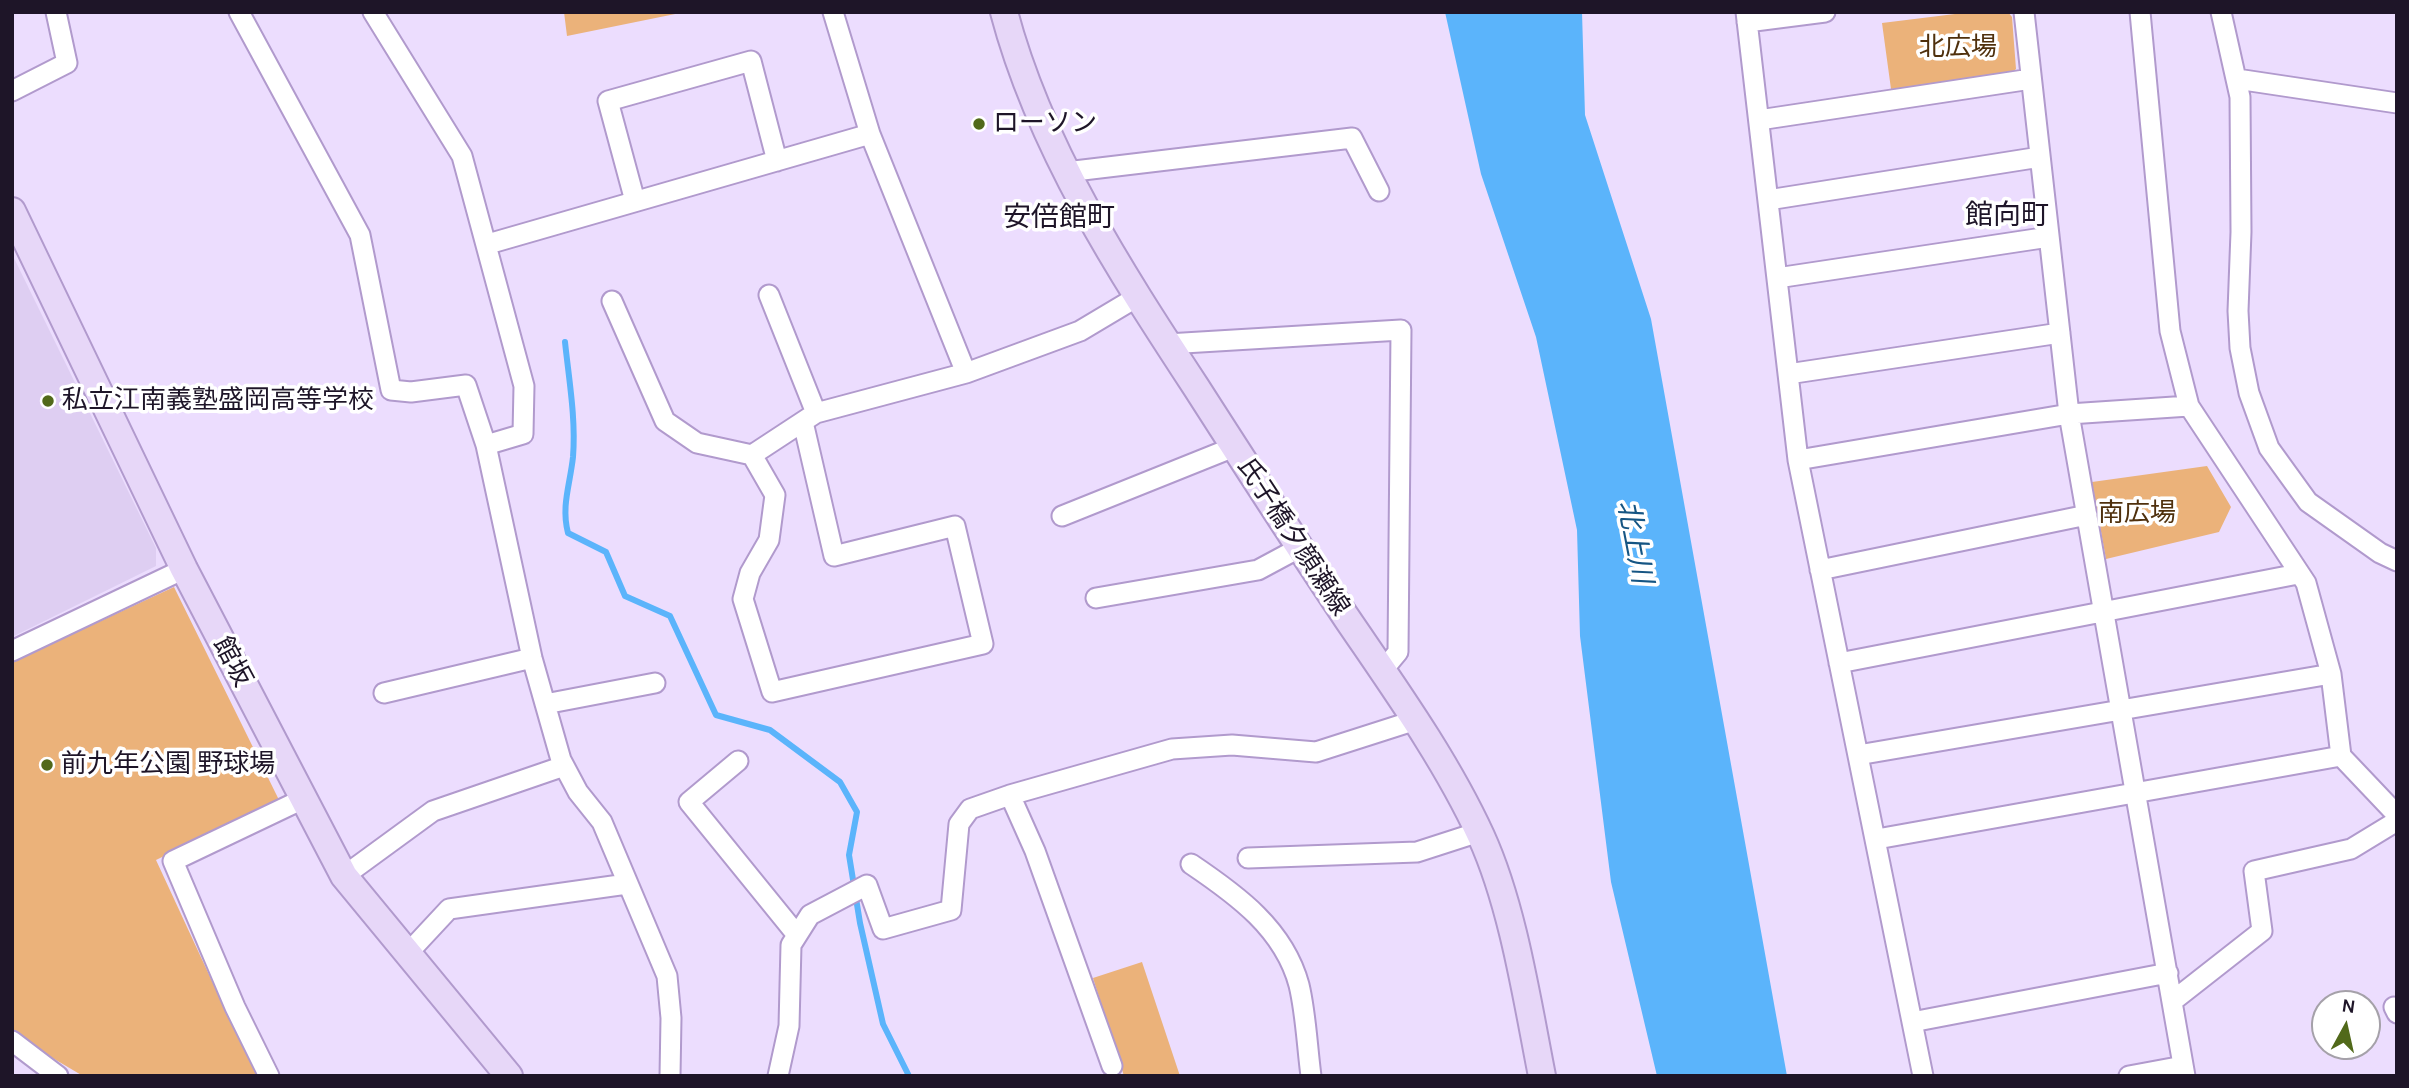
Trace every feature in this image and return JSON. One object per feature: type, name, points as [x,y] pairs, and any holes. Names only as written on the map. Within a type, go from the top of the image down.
[{"type":"main road","name":"氏子橋夕顔瀬線","points":[[1004,12],[1017,60],[1066,172],[1137,297],[1299,548],[1416,720],[1479,832],[1492,862],[1522,979],[1542,1076]]},
{"type":"main road","name":"館坂","points":[[12,211],[184,569],[344,876],[509,1076]]},
{"type":"street","points":[[12,91],[67,63],[56,12]]},
{"type":"street","points":[[239,12],[360,235],[391,390],[411,392],[466,384],[486,445],[532,658],[564,766],[578,792],[602,822],[667,976],[671,1018],[670,1076]]},
{"type":"street","points":[[373,12],[462,156],[488,244],[524,386],[523,434],[486,445]]},
{"type":"street","points":[[833,12],[870,134],[966,373]]},
{"type":"street","points":[[1825,12],[1747,17],[1798,460],[1923,1076]]},
{"type":"street","points":[[2024,12],[2069,414],[2174,1000],[2184,1071],[2129,1076]]},
{"type":"street","points":[[2140,12],[2170,331],[2189,406],[2306,583],[2331,674],[2341,756],[2397,815]]},
{"type":"street","points":[[2221,12],[2237,79],[2241,232],[2238,311],[2240,348],[2249,393],[2269,447],[2308,502],[2380,553],[2397,561]]},
{"type":"street","points":[[635,201],[608,101],[751,61],[777,160]]},
{"type":"street","points":[[1759,120],[2031,79]]},
{"type":"street","points":[[2237,79],[2397,103]]},
{"type":"street","points":[[488,244],[870,134]]},
{"type":"street","points":[[1066,172],[1352,138],[1379,191]]},
{"type":"street","points":[[1768,200],[2040,157]]},
{"type":"street","points":[[1777,278],[2049,237]]},
{"type":"street","points":[[612,301],[665,421],[697,443],[752,456],[775,495],[769,540],[750,573],[743,599],[772,692],[983,643],[955,526],[834,556],[810,418],[769,295]]},
{"type":"street","points":[[752,456],[810,418],[966,373],[1080,331],[1137,297]]},
{"type":"street","points":[[1167,344],[1401,330],[1398,652],[1383,670]]},
{"type":"street","points":[[1788,374],[2060,333]]},
{"type":"street","points":[[1798,460],[2069,414],[2189,406]]},
{"type":"street","points":[[1062,516],[1234,447]]},
{"type":"street","points":[[1820,570],[2087,515]]},
{"type":"street","points":[[1096,598],[1258,570],[1299,548]]},
{"type":"street","points":[[12,651],[184,569]]},
{"type":"street","points":[[1839,663],[2298,574]]},
{"type":"street","points":[[384,692],[532,658]]},
{"type":"street","points":[[1858,755],[2331,674]]},
{"type":"street","points":[[545,704],[655,683]]},
{"type":"street","points":[[778,1076],[789,1026],[791,945],[810,915],[867,885],[883,929],[951,910],[959,824],[970,808],[1172,749],[1232,745],[1316,752],[1416,720]]},
{"type":"street","points":[[1877,839],[2341,756]]},
{"type":"street","points":[[738,761],[689,802],[797,935]]},
{"type":"street","points":[[344,876],[433,811],[564,766]]},
{"type":"street","points":[[1010,795],[1035,851],[1112,1066]]},
{"type":"street","points":[[269,1076],[235,1007],[173,861],[303,799]]},
{"type":"street","points":[[2174,1000],[2262,931],[2254,871],[2351,849],[2397,821]]},
{"type":"street","points":[[1248,858],[1416,852],[1479,832]]},
{"type":"street","points":[[1191,864],[1242,898],[1278,938],[1299,984],[1311,1076]]},
{"type":"street","points":[[408,953],[449,909],[627,884]]},
{"type":"street","points":[[1912,1021],[2168,973]]},
{"type":"street","points":[[12,1041],[50,1074]]},
{"type":"shaded area","name":"私立江南義塾盛岡高等学校","points":[[12,254],[156,548],[156,566],[12,637]]},
{"type":"green space","points":[[564,12],[685,12],[567,36]]},
{"type":"green space","name":"北広場","points":[[1971,12],[2008,12],[2012,17],[2016,69],[2008,76],[1891,89],[1882,23]]},
{"type":"green space","name":"南広場","points":[[2207,466],[2231,507],[2219,532],[2106,559],[2092,482]]},
{"type":"green space","points":[[174,587],[279,800],[156,860],[230,1020],[260,1076],[83,1076],[12,1034],[12,662]]},
{"type":"green space","points":[[1142,962],[1180,1076],[1124,1076],[1093,978]]},
{"type":"water","name":"北上川","points":[[1445,12],[1582,12],[1585,115],[1651,319],[1787,1076],[1657,1076],[1611,882],[1580,636],[1577,530],[1536,337],[1481,174]]},
{"type":"waterway","points":[[565,342],[574,428],[566,504],[568,533],[606,552],[625,596],[670,616],[716,715],[770,730],[840,782],[857,812],[849,855],[860,923],[883,1024],[909,1076]]},
{"type":"place","name":"ローソン","points":[[979,124]]},
{"type":"place","name":"私立江南義塾盛岡高等学校","points":[[48,401]]},
{"type":"place","name":"前九年公園 野球場","points":[[47,765]]},
{"type":"district","name":"館向町","points":[[2007,216]]},
{"type":"district","name":"安倍館町","points":[[1059,218]]}]
